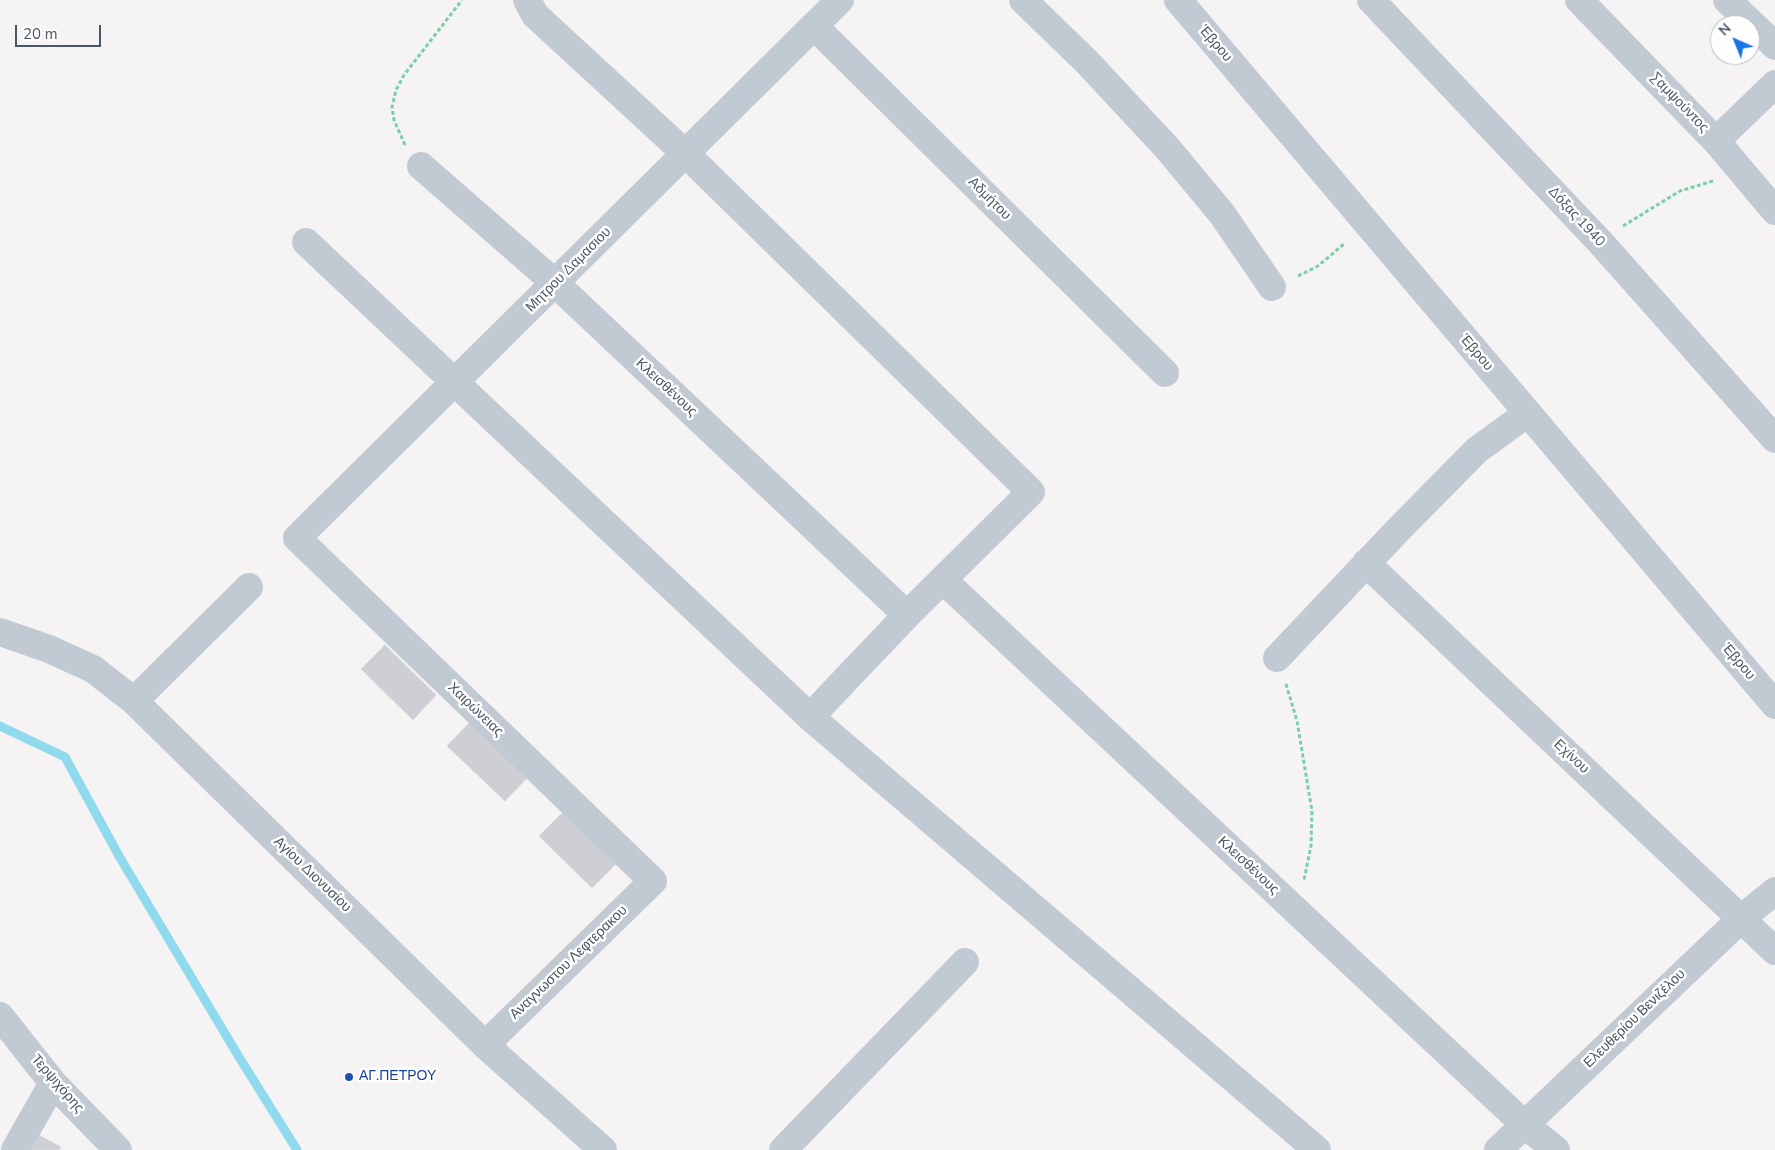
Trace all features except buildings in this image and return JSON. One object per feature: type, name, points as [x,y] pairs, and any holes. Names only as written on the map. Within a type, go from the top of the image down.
[{"type":"street","points":[[526,0],[535,15],[686,154],[1031,492],[907,615],[810,717]]},
{"type":"street","name":"Μητρου Δαμασιου","points":[[298,538],[840,0]]},
{"type":"street","points":[[1023,0],[1088,63],[1168,149],[1222,214],[1272,287]]},
{"type":"street","name":"Έβρου","points":[[1178,0],[1775,705]]},
{"type":"street","name":"Δόξας 1940","points":[[1371,0],[1601,243],[1775,439]]},
{"type":"street","name":"Σαμψούντος","points":[[1579,0],[1716,141],[1775,210]]},
{"type":"street","points":[[1727,0],[1775,46]]},
{"type":"street","name":"Αδμήτου","points":[[814,26],[1165,372]]},
{"type":"street","points":[[1716,141],[1775,84]]},
{"type":"street","name":"Κλεισθένους","points":[[421,166],[555,283],[907,615]]},
{"type":"street","points":[[306,242],[810,717],[1317,1150]]},
{"type":"street","points":[[1278,658],[1366,563],[1477,450],[1528,413]]},
{"type":"street","name":"Χαιρώνειας","points":[[298,538],[653,881]]},
{"type":"street","name":"Εχίνου","points":[[1366,563],[1775,951]]},
{"type":"street","name":"Κλεισθένους","points":[[942,580],[1525,1125],[1556,1150]]},
{"type":"street","points":[[134,701],[249,587]]},
{"type":"street","name":"Αγίου Διονυσίου","points":[[0,632],[49,649],[93,670],[134,701],[485,1044],[603,1150]]},
{"type":"street","name":"Αναγνωστου Λεφτερακου","points":[[485,1044],[653,881]]},
{"type":"street","name":"Ελευθερίου Βενιζέλου","points":[[1498,1150],[1742,918],[1775,891]]},
{"type":"street","points":[[783,1150],[965,962]]},
{"type":"street","name":"Τερψιχόρης","points":[[0,1016],[52,1083],[118,1150]]},
{"type":"street","points":[[15,1150],[52,1083]]},
{"type":"path","points":[[421,166],[410,152],[394,120],[392,107],[396,90],[404,75],[462,0]]},
{"type":"path","points":[[1601,243],[1631,220],[1680,190],[1714,181],[1747,178]]},
{"type":"path","points":[[1272,287],[1318,266],[1366,224]]},
{"type":"path","points":[[1278,658],[1297,721],[1312,811],[1311,846],[1305,879],[1292,907]]},
{"type":"waterway","points":[[0,726],[65,757],[119,856],[297,1150]]},
{"type":"place","name":"ΑΓ.ΠΕΤΡΟΥ","points":[[349,1077]]}]
